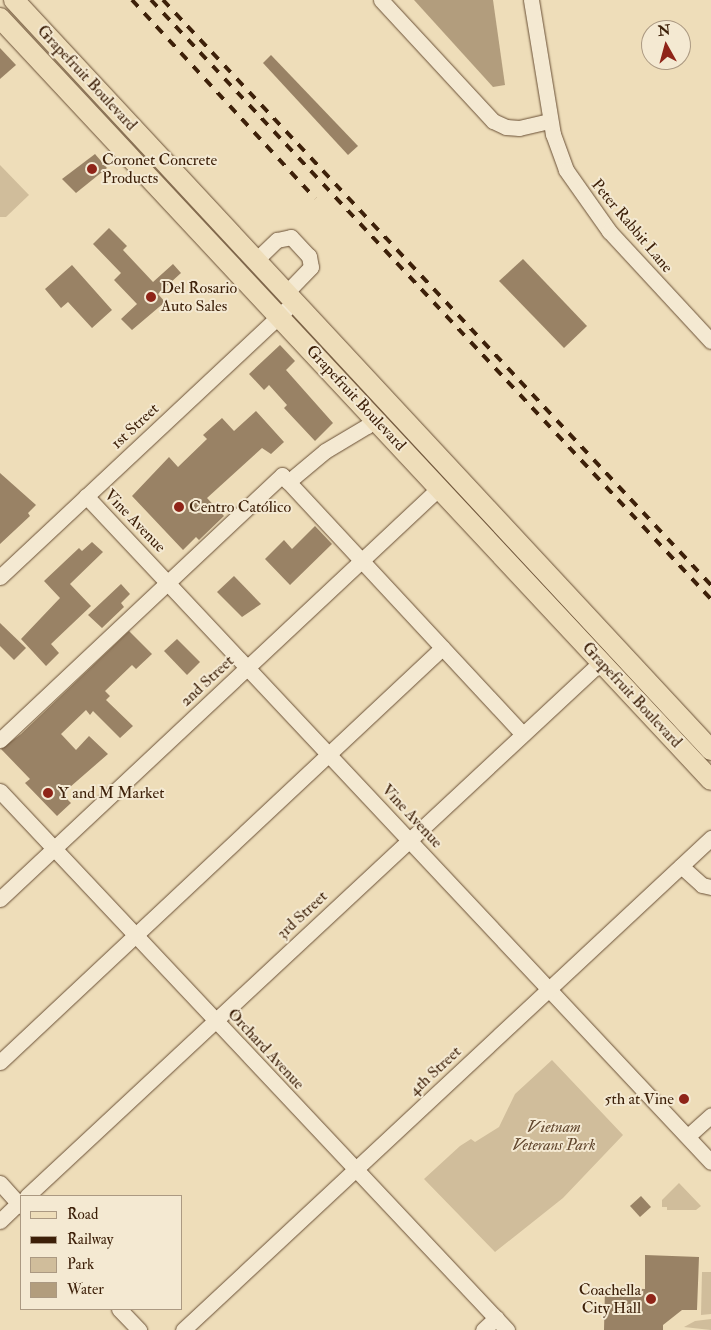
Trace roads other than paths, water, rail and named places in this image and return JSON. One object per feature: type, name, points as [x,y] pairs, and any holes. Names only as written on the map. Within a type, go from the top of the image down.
[{"type":"main road","name":"Grapefruit Boulevard","points":[[14,0],[711,750]]},
{"type":"main road","name":"Grapefruit Boulevard","points":[[0,18],[711,780]]},
{"type":"street","points":[[381,0],[493,121],[506,127],[519,128],[550,121]]},
{"type":"street","name":"Peter Rabbit Lane","points":[[531,0],[550,121],[566,170],[584,199],[609,231],[711,341]]},
{"type":"street","name":"1st Street","points":[[0,577],[278,316],[311,267],[309,256],[290,237],[277,240],[256,260]]},
{"type":"street","points":[[288,482],[325,451],[375,418]]},
{"type":"street","points":[[0,740],[282,475],[522,733]]},
{"type":"street","name":"2nd Street","points":[[0,899],[439,488]]},
{"type":"street","name":"Vine Avenue","points":[[86,496],[249,666],[711,1162]]},
{"type":"street","points":[[0,1062],[442,648]]},
{"type":"street","name":"3rd Street","points":[[29,1195],[522,733],[602,661]]},
{"type":"street","name":"Orchard Avenue","points":[[0,791],[507,1330]]},
{"type":"street","name":"4th Street","points":[[183,1330],[548,987],[711,838]]},
{"type":"street","points":[[681,866],[702,884],[711,887]]},
{"type":"street","points":[[688,1136],[711,1115]]},
{"type":"street","points":[[0,1183],[20,1200]]},
{"type":"street","name":"3rd Street","points":[[0,1222],[20,1204]]},
{"type":"street","points":[[120,1310],[139,1330]]},
{"type":"street","points":[[483,1330],[496,1318]]},
{"type":"water","points":[[414,0],[493,0],[505,85],[493,87]]},
{"type":"railway","points":[[132,0],[315,198]]},
{"type":"railway","points":[[151,0],[711,599]]},
{"type":"railway","points":[[163,0],[711,585]]},
{"type":"place","name":"Coronet Concrete Products","points":[[92,169]]},
{"type":"place","name":"Del Rosario Auto Sales","points":[[151,297]]},
{"type":"place","name":"Centro Católico","points":[[179,507]]},
{"type":"place","name":"Y and M Market","points":[[48,793]]},
{"type":"place","name":"5th at Vine","points":[[684,1099]]},
{"type":"place","name":"Coachella City Hall","points":[[651,1299]]},
{"type":"park label","name":"Vietnam Veterans Park","points":[[554,1136]]}]
